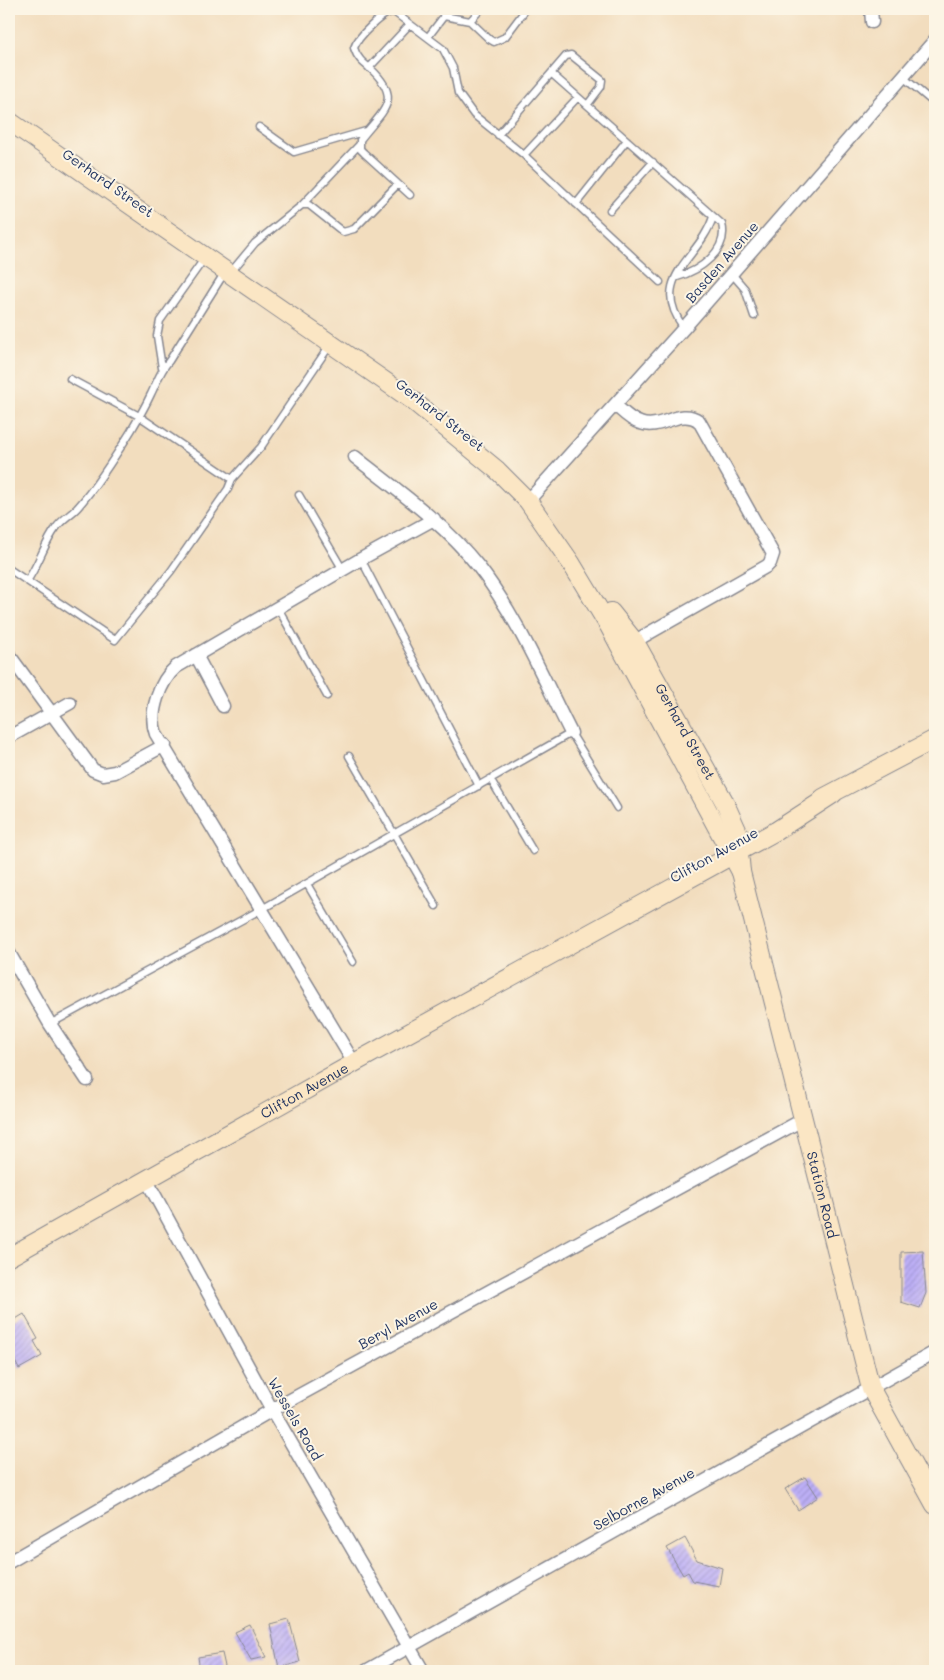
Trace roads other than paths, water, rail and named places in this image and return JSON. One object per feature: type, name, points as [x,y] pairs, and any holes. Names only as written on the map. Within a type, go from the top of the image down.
[{"type":"street","name":"Basden Avenue","points":[[530,497],[565,461],[732,274],[935,40]]},
{"type":"street","name":"Gerhard Street","points":[[9,113],[442,423],[530,497]]},
{"type":"street","name":"Gerhard Street","points":[[9,121],[204,257],[412,392],[530,497],[578,558],[616,621],[628,645],[724,801],[734,847]]},
{"type":"street","points":[[614,405],[635,420],[648,425],[684,415],[692,416],[699,420],[773,554],[767,566],[628,645]]},
{"type":"street","points":[[355,457],[434,519],[476,564],[510,612],[571,733]]},
{"type":"street","points":[[354,1063],[165,745],[156,734],[152,720],[160,692],[169,673],[196,655],[361,559],[434,519]]},
{"type":"street","points":[[9,655],[84,761],[93,770],[103,774],[115,772],[165,745]]},
{"type":"street","points":[[196,655],[223,706]]},
{"type":"street","points":[[9,737],[70,702]]},
{"type":"street","name":"Clifton Avenue","points":[[9,1257],[601,926],[617,912],[734,847],[796,809],[833,794],[935,739]]},
{"type":"street","name":"Station Road","points":[[734,847],[871,1389],[935,1505]]},
{"type":"street","points":[[9,953],[50,1024],[87,1080]]},
{"type":"street","name":"Beryl Avenue","points":[[9,1562],[272,1410],[804,1119]]},
{"type":"street","name":"Wessels Road","points":[[146,1179],[272,1410],[423,1671]]},
{"type":"street","name":"Selborne Avenue","points":[[366,1671],[935,1352]]},
{"type":"lane","points":[[440,9],[444,16],[470,21],[488,40],[501,40],[526,9]]},
{"type":"lane","points":[[470,21],[482,9]]},
{"type":"lane","points":[[27,581],[57,525],[76,509],[96,486],[139,416],[162,368],[169,361],[229,272],[255,243],[302,205],[359,145],[366,131],[388,102],[388,90],[384,82],[358,58],[354,48],[383,14],[394,12],[436,42],[449,57],[458,93],[474,115],[524,156],[660,282]]},
{"type":"lane","points":[[428,37],[444,16]]},
{"type":"lane","points":[[370,68],[410,24]]},
{"type":"lane","points":[[498,135],[566,56],[572,55],[600,76],[601,87],[588,104]]},
{"type":"lane","points":[[552,74],[722,224],[724,230],[721,244],[696,271],[677,277]]},
{"type":"lane","points":[[903,77],[935,104]]},
{"type":"lane","points":[[524,156],[578,97]]},
{"type":"lane","points":[[259,127],[294,152],[366,131]]},
{"type":"lane","points":[[576,204],[627,140]]},
{"type":"lane","points":[[359,145],[364,153],[410,194]]},
{"type":"lane","points":[[610,210],[653,162]]},
{"type":"lane","points":[[302,205],[310,205],[343,232],[348,231],[354,229],[398,184]]},
{"type":"lane","points":[[684,328],[677,318],[671,297],[673,284],[682,264],[710,228],[713,217]]},
{"type":"lane","points":[[162,368],[157,336],[160,321],[204,257]]},
{"type":"lane","points":[[732,274],[746,289],[754,316]]},
{"type":"lane","points":[[9,569],[115,640],[171,571],[228,489],[232,479],[261,447],[331,343]]},
{"type":"lane","points":[[70,379],[139,416],[232,479]]},
{"type":"lane","points":[[299,495],[343,570]]},
{"type":"lane","points":[[361,559],[479,786]]},
{"type":"lane","points":[[278,608],[327,696]]},
{"type":"lane","points":[[50,1024],[307,884],[571,733],[617,808]]},
{"type":"lane","points":[[348,756],[436,906]]},
{"type":"lane","points":[[491,780],[533,851]]},
{"type":"lane","points":[[307,884],[353,962]]}]
